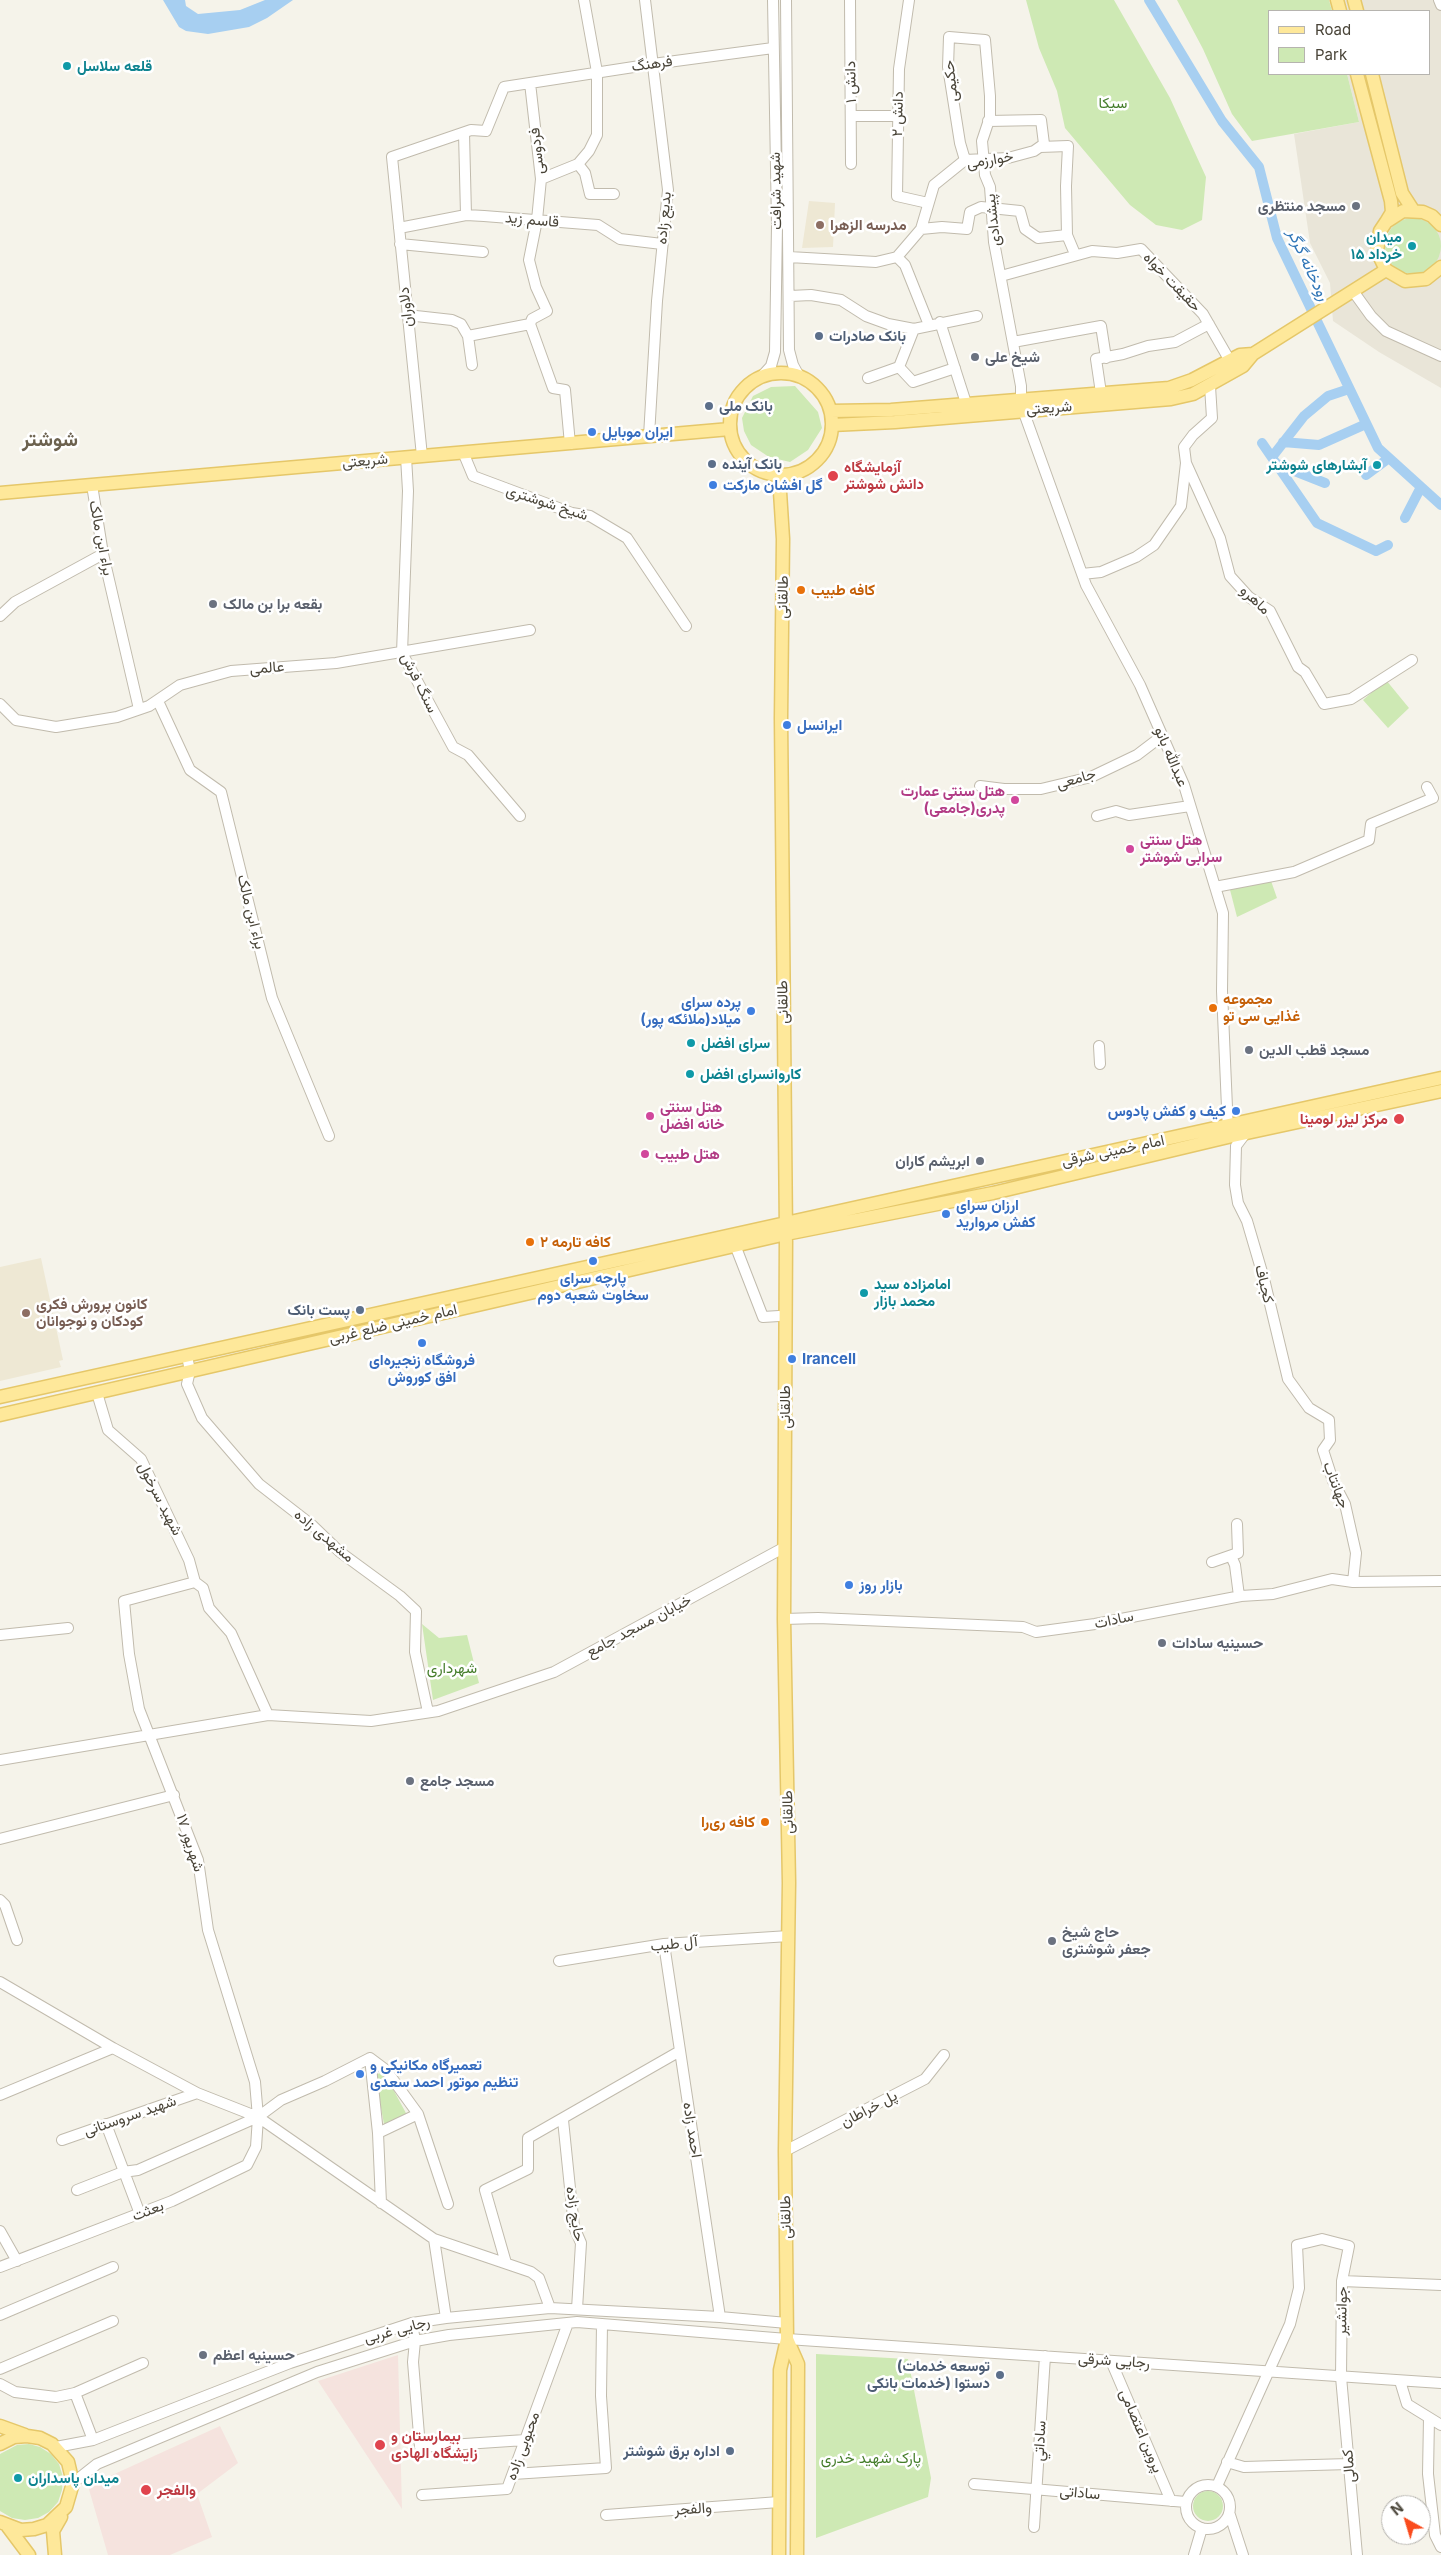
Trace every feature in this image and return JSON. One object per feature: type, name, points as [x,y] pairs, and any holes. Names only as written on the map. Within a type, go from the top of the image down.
[{"type":"main road","points":[[1358,75],[1391,201],[1392,212],[1377,241],[1379,256],[1386,270],[1395,277],[1415,282],[1439,271]]},
{"type":"main road","points":[[1372,75],[1402,193],[1413,210]]},
{"type":"main road","points":[[1386,222],[1399,213],[1413,210],[1432,216],[1441,225]]},
{"type":"main road","points":[[1353,291],[1386,270]]},
{"type":"main road","name":"شریعتی","points":[[832,412],[891,410],[966,403],[1022,405],[1171,399],[1193,394],[1242,366],[1253,354],[1353,291]]},
{"type":"main road","name":"شریعتی","points":[[832,425],[895,422],[1101,393],[1169,388],[1192,380],[1240,355],[1253,354]]},
{"type":"main road","points":[[780,373],[799,376],[815,385],[827,400],[832,412],[832,436],[825,452],[813,465],[797,473],[779,476],[765,473],[746,462],[733,444],[730,429],[731,413],[737,398],[747,386],[761,377],[780,373]]},
{"type":"main road","name":"شریعتی","points":[[0,493],[730,429]]},
{"type":"main road","name":"طالقانی","points":[[779,476],[784,539],[781,718],[785,1228],[784,1619],[789,1936],[785,2151],[787,2339],[780,2370],[779,2555]]},
{"type":"main road","name":"امام خمینی شرقی","points":[[785,1228],[992,1193],[1228,1131],[1441,1078]]},
{"type":"main road","name":"امام خمینی شرقی","points":[[1228,1131],[1245,1134],[1441,1091]]},
{"type":"main road","name":"امام خمینی ضلع غربی","points":[[0,1415],[736,1245],[785,1228]]},
{"type":"main road","name":"امام خمینی ضلع غربی","points":[[0,1397],[785,1228]]},
{"type":"main road","name":"طالقانی","points":[[787,2339],[798,2364],[797,2555]]},
{"type":"main road","points":[[0,2426],[27,2436],[40,2438],[56,2447],[68,2462],[73,2483],[66,2507],[53,2531],[55,2555]]},
{"type":"main road","points":[[0,2444],[14,2438],[27,2436]]},
{"type":"main road","points":[[4,2524],[34,2529],[47,2525],[66,2507]]},
{"type":"main road","points":[[4,2524],[29,2555]]},
{"type":"street","points":[[541,179],[578,164],[589,151],[597,135],[597,72],[584,0]]},
{"type":"street","name":"بدیع زاده","points":[[645,0],[668,190],[662,244],[649,436]]},
{"type":"street","name":"شهید شرافت","points":[[761,377],[771,366],[775,352],[777,225],[773,0]]},
{"type":"street","name":"شهید شرافت","points":[[786,0],[789,350],[793,365],[799,376]]},
{"type":"street","name":"دانش ۱","points":[[850,0],[851,164]]},
{"type":"street","name":"دانش ۲","points":[[909,0],[899,68],[897,196],[928,203]]},
{"type":"street","points":[[1439,0],[1441,5]]},
{"type":"street","name":"حکیمی","points":[[965,160],[960,143],[948,68],[948,37],[985,40]]},
{"type":"street","name":"پیشدادی","points":[[985,40],[990,96],[988,121],[982,141],[985,175],[990,187],[990,208],[1022,405]]},
{"type":"street","name":"فرهنگ","points":[[464,132],[471,130],[486,131],[504,87],[597,72],[774,48]]},
{"type":"street","name":"فردوسی","points":[[530,82],[541,179],[537,220],[530,260],[536,287],[547,311],[532,319],[530,324]]},
{"type":"street","points":[[851,116],[897,116]]},
{"type":"street","points":[[988,121],[1041,120],[1044,144],[1040,147]]},
{"type":"street","points":[[464,132],[466,215]]},
{"type":"street","name":"دلاوران","points":[[422,456],[392,157],[464,132]]},
{"type":"street","name":"خوارزمی","points":[[921,229],[934,185],[965,160],[1008,158],[1034,151],[1040,147],[1068,146],[1066,186],[1067,235]]},
{"type":"street","points":[[578,164],[585,172],[590,194],[614,194]]},
{"type":"street","points":[[789,257],[876,262],[896,257],[921,229],[942,227],[967,229],[970,212],[981,207],[1020,211],[1025,229],[1038,238],[1067,235],[1075,254]]},
{"type":"street","name":"قاسم زید","points":[[399,228],[466,215],[598,225],[620,239],[662,244]]},
{"type":"street","points":[[400,244],[482,252]]},
{"type":"street","name":"حقیقت خواه","points":[[1001,276],[1075,254],[1092,251],[1118,252],[1141,249],[1203,314],[1230,361]]},
{"type":"street","points":[[896,257],[905,265],[929,325]]},
{"type":"street","points":[[1353,291],[1371,316],[1386,331],[1441,356]]},
{"type":"street","points":[[790,296],[811,296],[842,300],[866,316],[888,324],[914,329],[940,322],[977,316]]},
{"type":"street","points":[[407,315],[452,320],[461,324],[468,336],[472,365]]},
{"type":"street","points":[[940,322],[966,403]]},
{"type":"street","points":[[468,336],[530,324],[553,388],[565,390],[570,444]]},
{"type":"street","points":[[1101,393],[1096,359],[1148,346],[1175,342],[1209,324]]},
{"type":"street","points":[[1013,342],[1101,326],[1106,358]]},
{"type":"street","points":[[868,378],[899,367],[914,329]]},
{"type":"street","points":[[899,367],[913,382],[955,368]]},
{"type":"street","points":[[1082,574],[1101,572],[1136,557],[1154,545],[1181,506],[1186,463],[1184,447],[1193,434],[1212,418],[1210,386]]},
{"type":"street","name":"عبدالله بانو","points":[[1022,405],[1086,585],[1140,685],[1184,785],[1223,913],[1222,991],[1228,1131]]},
{"type":"street","name":"شیخ شوشتری","points":[[463,452],[474,476],[572,513],[590,516],[627,538],[686,626]]},
{"type":"street","name":"سنگ فرش","points":[[406,457],[408,491],[402,653],[453,747],[468,756],[520,816]]},
{"type":"street","name":"ماهرو","points":[[1186,463],[1220,538],[1230,576],[1249,597],[1270,611],[1298,667],[1305,672],[1324,704],[1351,699],[1412,660]]},
{"type":"street","name":"براء ابن مالک","points":[[92,485],[103,554],[139,709]]},
{"type":"street","points":[[0,616],[15,602],[103,554]]},
{"type":"street","name":"عالمی","points":[[0,704],[16,720],[56,727],[117,717],[158,701],[180,684],[231,671],[336,663],[530,630]]},
{"type":"street","name":"براء ابن مالک","points":[[158,701],[190,770],[221,792],[272,998],[329,1136]]},
{"type":"street","name":"جامعی","points":[[980,786],[1004,789],[1041,789],[1091,777],[1137,755],[1162,736]]},
{"type":"street","points":[[1215,887],[1294,872],[1369,840],[1372,824],[1433,798],[1427,787]]},
{"type":"street","points":[[1097,816],[1116,812],[1129,814],[1190,806]]},
{"type":"street","points":[[1099,1046],[1100,1064]]},
{"type":"street","name":"کجباف","points":[[1245,1134],[1236,1146],[1235,1185],[1238,1203],[1247,1220],[1264,1279],[1288,1379],[1309,1408],[1330,1420]]},
{"type":"street","points":[[736,1245],[763,1317],[779,1316]]},
{"type":"street","points":[[187,1356],[190,1371]]},
{"type":"street","name":"مشهدی زاده","points":[[190,1371],[187,1384],[202,1418],[259,1484],[313,1526],[340,1552],[400,1596],[416,1611],[415,1652],[428,1712]]},
{"type":"street","name":"شهید سرخول","points":[[96,1392],[108,1430],[141,1459],[189,1560],[195,1582]]},
{"type":"street","name":"جهانتاب","points":[[1330,1420],[1330,1440],[1323,1450],[1333,1481],[1347,1512],[1356,1553],[1353,1582]]},
{"type":"street","points":[[1212,1562],[1238,1553],[1237,1524]]},
{"type":"street","name":"خیابان مسجد جامع","points":[[428,1712],[554,1672],[785,1547]]},
{"type":"street","points":[[1231,1556],[1236,1565],[1239,1596]]},
{"type":"street","name":"سادات","points":[[784,1619],[818,1618],[1013,1627],[1036,1632],[1095,1624],[1239,1596],[1273,1594],[1332,1579],[1353,1582],[1441,1581]]},
{"type":"street","points":[[195,1582],[203,1588],[209,1608],[231,1633],[268,1715]]},
{"type":"street","name":"۱۷ شهریور","points":[[195,1582],[124,1601],[129,1654],[138,1709],[151,1737],[198,1860],[208,1930],[255,2082],[258,2117]]},
{"type":"street","points":[[0,1635],[68,1628]]},
{"type":"street","points":[[0,1760],[151,1737],[268,1715],[371,1721],[428,1712]]},
{"type":"street","points":[[0,1839],[174,1796]]},
{"type":"street","points":[[0,1900],[5,1905],[17,1940]]},
{"type":"street","name":"آل طیب","points":[[559,1961],[664,1944],[789,1936]]},
{"type":"street","name":"احمد زاده","points":[[664,1944],[720,2317]]},
{"type":"street","points":[[0,1982],[113,2048],[197,2093],[258,2117],[434,2239],[531,2272],[539,2278],[550,2308]]},
{"type":"street","points":[[0,2095],[113,2048]]},
{"type":"street","points":[[506,2264],[485,2190],[528,2169],[528,2138],[563,2120],[680,2051]]},
{"type":"street","name":"پل خراطان","points":[[785,2151],[925,2079],[944,2055]]},
{"type":"street","points":[[77,2190],[123,2172],[138,2170],[258,2117],[281,2100],[370,2058]]},
{"type":"street","points":[[370,2058],[386,2070],[418,2114],[448,2204]]},
{"type":"street","points":[[370,2058],[378,2133],[381,2203]]},
{"type":"street","name":"شهید سروستانی","points":[[62,2140],[197,2093]]},
{"type":"street","points":[[378,2133],[418,2114]]},
{"type":"street","name":"بعثت","points":[[0,2268],[172,2201],[247,2165],[256,2146],[258,2117]]},
{"type":"street","name":"حایج زاده","points":[[563,2120],[574,2227],[581,2243],[577,2309]]},
{"type":"street","points":[[106,2124],[140,2214]]},
{"type":"street","points":[[0,2231],[17,2261]]},
{"type":"street","points":[[434,2239],[446,2318]]},
{"type":"street","name":"جوانشیر","points":[[1268,2371],[1290,2324],[1299,2288],[1297,2245],[1322,2239],[1349,2246],[1342,2281],[1341,2377]]},
{"type":"street","points":[[0,2315],[113,2267]]},
{"type":"street","points":[[1342,2281],[1441,2285]]},
{"type":"street","name":"رجایی غربی","points":[[56,2447],[93,2440],[290,2363],[412,2323],[550,2308],[720,2317],[787,2323]]},
{"type":"street","points":[[0,2369],[113,2321]]},
{"type":"street","points":[[412,2323],[415,2341],[413,2362],[420,2447],[525,2440]]},
{"type":"street","name":"رجایی غربی","points":[[73,2483],[97,2464],[240,2403],[318,2372],[415,2341],[449,2335],[568,2323],[787,2339]]},
{"type":"street","name":"محبوبی زاده","points":[[422,2495],[507,2489],[568,2323]]},
{"type":"street","points":[[513,2474],[606,2468],[601,2396],[602,2324]]},
{"type":"street","name":"رجایی شرقی","points":[[787,2339],[1441,2383]]},
{"type":"street","name":"ساداتي","points":[[1034,2526],[1045,2356]]},
{"type":"street","name":"پروین اعتصامی","points":[[1111,2361],[1171,2501]]},
{"type":"street","points":[[0,2384],[15,2392],[56,2396],[75,2393],[144,2363]]},
{"type":"street","points":[[1217,2486],[1268,2371]]},
{"type":"street","name":"کمالی","points":[[1341,2377],[1357,2555]]},
{"type":"street","points":[[1400,2381],[1407,2404],[1441,2425]]},
{"type":"street","points":[[75,2393],[93,2440]]},
{"type":"street","points":[[1429,2418],[1428,2474],[1435,2535],[1441,2547]]},
{"type":"street","points":[[1227,2462],[1244,2467],[1349,2464]]},
{"type":"street","name":"ساداتی","points":[[974,2484],[1186,2502]]},
{"type":"street","points":[[1230,2515],[1220,2526],[1213,2529],[1202,2528],[1192,2523],[1188,2517],[1186,2502],[1189,2495],[1200,2486],[1217,2486],[1227,2494],[1230,2500],[1230,2515],[1243,2555]]},
{"type":"street","name":"والفجر","points":[[606,2515],[779,2502]]},
{"type":"street","points":[[1194,2555],[1202,2528]]},
{"type":"shaded area","points":[[1329,0],[1441,0],[1441,388],[1379,352],[1333,321],[1330,283],[1310,243],[1294,134],[1359,122],[1347,75],[1431,75],[1431,10],[1332,10]]},
{"type":"shaded area","name":"مدرسه الزهرا","points":[[809,201],[835,203],[833,247],[802,248]]},
{"type":"shaded area","name":"کانون پرورش فکری کودکان و نوجوانان","points":[[41,1258],[63,1360],[59,1361],[61,1367],[0,1381],[0,1267]]},
{"type":"shaded area","name":"بیمارستان و زایشگاه الهادی","points":[[398,2355],[402,2509],[318,2381]]},
{"type":"shaded area","name":"والفجر","points":[[220,2426],[238,2463],[197,2494],[212,2537],[170,2555],[108,2555],[88,2486]]},
{"type":"green space","name":"سیکا","points":[[1026,0],[1114,0],[1170,98],[1206,177],[1202,220],[1182,230],[1156,225],[1130,205],[1065,128],[1057,91],[1039,48]]},
{"type":"green space","points":[[1177,0],[1329,0],[1332,10],[1268,10],[1268,75],[1347,75],[1359,122],[1252,141],[1232,114],[1203,49]]},
{"type":"green space","points":[[1413,218],[1424,220],[1433,226],[1439,235],[1441,246],[1439,257],[1433,266],[1424,272],[1413,274],[1402,272],[1393,266],[1387,257],[1385,246],[1387,235],[1393,226],[1402,220]]},
{"type":"green space","points":[[795,386],[818,412],[822,428],[808,450],[790,462],[769,457],[751,445],[744,431],[742,418],[753,396],[771,387]]},
{"type":"green space","points":[[1386,680],[1409,708],[1388,728],[1363,700]]},
{"type":"green space","points":[[1270,878],[1277,898],[1237,917],[1229,886]]},
{"type":"green space","name":"شهرداری","points":[[422,1624],[439,1638],[467,1635],[479,1683],[433,1700]]},
{"type":"green space","points":[[380,2073],[387,2078],[407,2115],[384,2124],[375,2075]]},
{"type":"green space","name":"پارک شهید خدری","points":[[816,2354],[908,2359],[931,2478],[928,2497],[816,2538]]},
{"type":"green space","points":[[29,2444],[40,2447],[51,2454],[59,2464],[63,2477],[62,2490],[58,2502],[49,2512],[38,2518],[25,2520],[12,2518],[0,2511],[0,2454],[17,2445]]},
{"type":"green space","points":[[1208,2491],[1219,2495],[1223,2506],[1219,2517],[1208,2521],[1197,2517],[1193,2506],[1197,2495]]},
{"type":"water","points":[[163,0],[185,0],[186,6],[198,14],[240,10],[265,0],[293,0],[267,18],[249,27],[208,34],[186,31],[179,27]]},
{"type":"waterway","name":"رودخانه گرگر","points":[[1149,0],[1222,121],[1259,167],[1277,238],[1378,448],[1441,505]]},
{"type":"waterway","points":[[1272,457],[1304,416],[1328,396],[1349,389]]},
{"type":"waterway","points":[[1283,442],[1319,445],[1366,424]]},
{"type":"waterway","points":[[1262,443],[1317,523],[1376,551],[1388,545]]},
{"type":"waterway","points":[[1366,475],[1389,458]]},
{"type":"waterway","points":[[1277,464],[1325,483]]},
{"type":"waterway","points":[[1405,518],[1421,487]]},
{"type":"place","name":"قلعه سلاسل","points":[[67,66]]},
{"type":"place","name":"مسجد منتظری","points":[[1356,206]]},
{"type":"place","name":"مدرسه الزهرا","points":[[820,225]]},
{"type":"place","name":"میدان ۱۵ خرداد","points":[[1412,246]]},
{"type":"place","name":"بانک صادرات","points":[[819,336]]},
{"type":"place","name":"شیخ علی","points":[[975,357]]},
{"type":"place","name":"بانک ملی","points":[[709,406]]},
{"type":"place","name":"ایران موبایل","points":[[592,432]]},
{"type":"place","name":"بانک آینده","points":[[712,464]]},
{"type":"place","name":"آبشارهای شوشتر","points":[[1377,465]]},
{"type":"place","name":"آزمایشگاه دانش شوشتر","points":[[833,476]]},
{"type":"place","name":"گل افشان مارکت","points":[[713,485]]},
{"type":"place","name":"کافه طبیب","points":[[801,590]]},
{"type":"place","name":"بقعه برا بن مالک","points":[[213,604]]},
{"type":"place","name":"ایرانسل","points":[[787,725]]},
{"type":"place","name":"هتل سنتی عمارت پدری(جامعی)","points":[[1015,800]]},
{"type":"place","name":"هتل سنتی سرابی شوشتر","points":[[1130,849]]},
{"type":"place","name":"مجموعه غذایی سی تو","points":[[1213,1008]]},
{"type":"place","name":"پرده سرای میلاد(ملائکه پور)","points":[[751,1011]]},
{"type":"place","name":"سرای افضل","points":[[691,1043]]},
{"type":"place","name":"مسجد قطب الدین","points":[[1249,1050]]},
{"type":"place","name":"کاروانسرای افضل","points":[[690,1074]]},
{"type":"place","name":"کیف و کفش پادوس","points":[[1236,1111]]},
{"type":"place","name":"هتل سنتی خانه افضل","points":[[650,1116]]},
{"type":"place","name":"مرکز لیزر لومینا","points":[[1399,1119]]},
{"type":"place","name":"هتل طبیب","points":[[645,1154]]},
{"type":"place","name":"ابریشم کاران","points":[[980,1161]]},
{"type":"place","name":"ارزان سرای کفش مروارید","points":[[946,1214]]},
{"type":"place","name":"کافه تارمه ۲","points":[[530,1242]]},
{"type":"place","name":"پارچه سرای سخاوت شعبه دوم","points":[[593,1261]]},
{"type":"place","name":"امامزاده سید محمد بازار","points":[[864,1293]]},
{"type":"place","name":"پست بانک","points":[[360,1310]]},
{"type":"place","name":"کانون پرورش فکری کودکان و نوجوانان","points":[[26,1313]]},
{"type":"place","name":"فروشگاه زنجیره‌ای افق کوروش","points":[[422,1343]]},
{"type":"place","name":"Irancell","points":[[792,1359]]},
{"type":"place","name":"بازار روز","points":[[849,1585]]},
{"type":"place","name":"حسینیه سادات","points":[[1162,1643]]},
{"type":"place","name":"مسجد جامع","points":[[410,1781]]},
{"type":"place","name":"کافه‌ ری‌را","points":[[765,1822]]},
{"type":"place","name":"حاج شیخ جعفر شوشتری","points":[[1052,1941]]},
{"type":"place","name":"تعمیرگاه مکانیکی و تنظیم موتور احمد سعدی","points":[[360,2074]]},
{"type":"place","name":"حسینیه اعظم","points":[[203,2355]]},
{"type":"place","name":"(توسعه خدمات دستوا (خدمات بانکی","points":[[1000,2375]]},
{"type":"place","name":"بیمارستان و زایشگاه الهادی","points":[[380,2445]]},
{"type":"place","name":"اداره برق شوشتر","points":[[730,2451]]},
{"type":"place","name":"میدان پاسداران","points":[[18,2478]]},
{"type":"place","name":"والفجر","points":[[146,2490]]},
{"type":"district","name":"شوشتر","points":[[50,440]]}]
